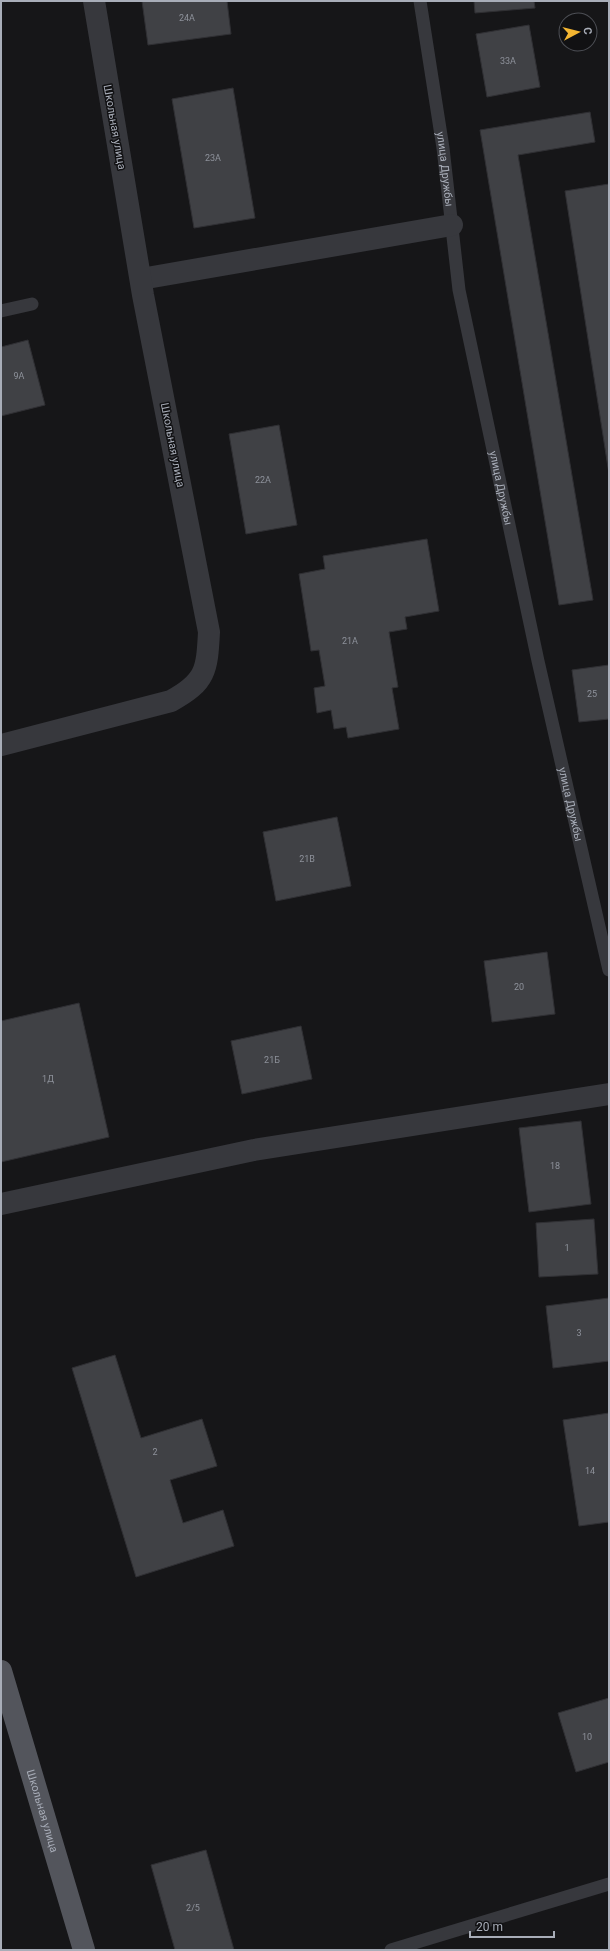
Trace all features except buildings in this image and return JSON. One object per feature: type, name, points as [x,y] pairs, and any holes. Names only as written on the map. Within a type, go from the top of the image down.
[{"type":"main road","name":"Школьная улица","points":[[1,1671],[84,1950]]},
{"type":"street","name":"Школьная улица","points":[[1,745],[172,701],[188,692],[202,677],[208,657],[209,632],[141,279],[94,1]]},
{"type":"street","points":[[141,279],[452,225]]},
{"type":"street","points":[[1,1204],[254,1150],[609,1094]]},
{"type":"lane","name":"улица Дружбы","points":[[420,1],[443,148],[460,298],[540,668],[609,970]]},
{"type":"lane","points":[[1,311],[32,304]]},
{"type":"lane","points":[[391,1950],[609,1884]]}]
